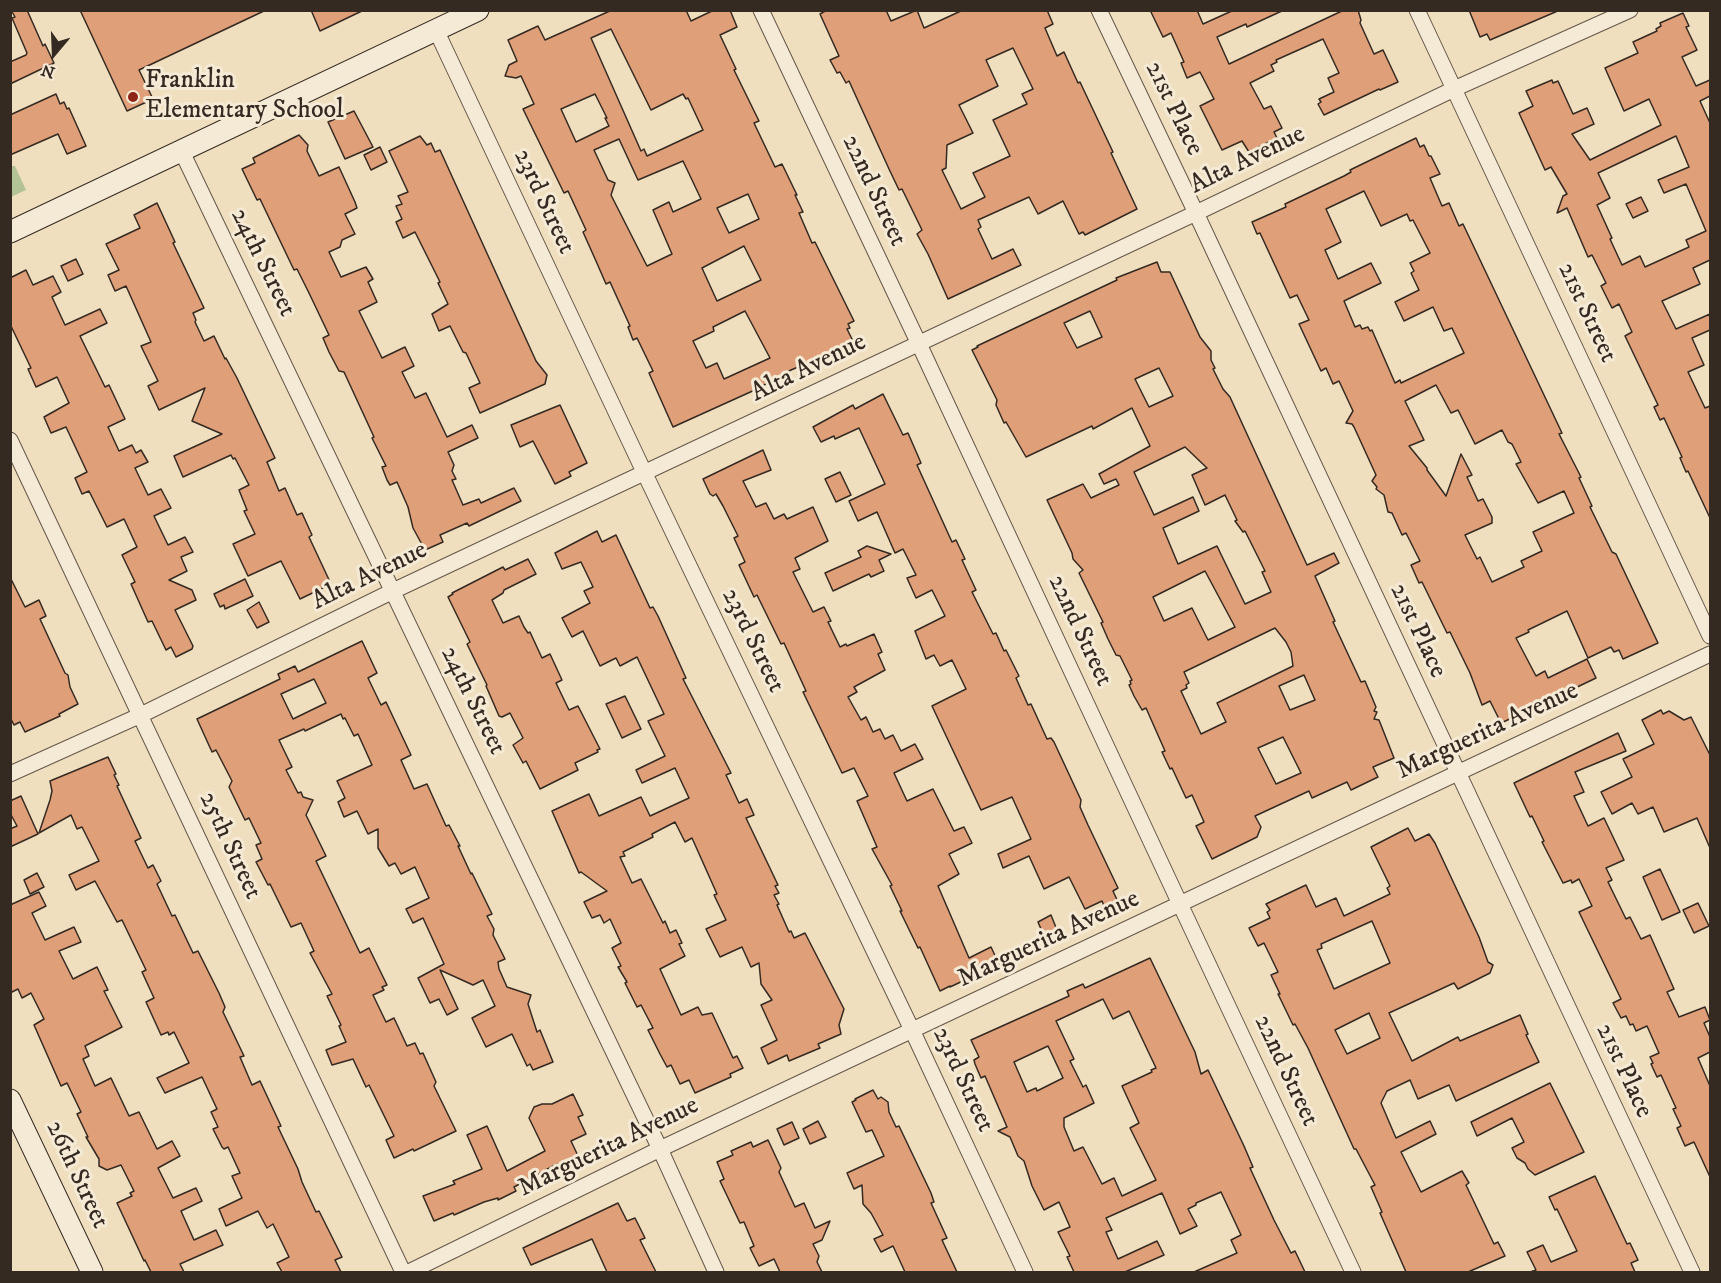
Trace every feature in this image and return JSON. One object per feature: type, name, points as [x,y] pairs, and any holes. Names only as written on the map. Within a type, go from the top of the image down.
[{"type":"street","points":[[10,232],[478,10]]},
{"type":"street","name":"22nd Street","points":[[761,10],[1353,1272]]},
{"type":"street","name":"21st Place","points":[[1099,10],[1692,1272]]},
{"type":"street","name":"21st Street","points":[[1417,10],[1710,636]]},
{"type":"street","name":"Alta Avenue","points":[[10,774],[141,715],[393,591],[645,474],[1454,89],[1630,10]]},
{"type":"street","name":"23rd Street","points":[[436,30],[1025,1272]]},
{"type":"street","name":"24th Street","points":[[182,152],[660,1149],[716,1272]]},
{"type":"street","name":"25th Street","points":[[10,440],[403,1272]]},
{"type":"street","name":"Marguerita Avenue","points":[[409,1272],[660,1149],[1710,654]]},
{"type":"street","name":"26th Street","points":[[10,1100],[92,1272]]},
{"type":"green space","points":[[11,166],[15,166],[26,190],[11,197]]},
{"type":"building","points":[[11,10],[27,10],[43,46],[45,44],[54,63],[10,84],[10,62],[27,53],[12,18],[15,17]]},
{"type":"building","points":[[80,10],[266,10],[139,70],[153,99],[127,111]]},
{"type":"building","points":[[311,10],[364,10],[320,31]]},
{"type":"building","points":[[612,10],[686,10],[691,21],[714,10],[730,10],[737,27],[720,35],[759,121],[754,123],[775,167],[782,164],[797,195],[795,195],[803,212],[799,213],[812,243],[815,242],[854,321],[848,324],[850,328],[847,329],[854,343],[838,352],[838,350],[791,370],[757,389],[673,427],[649,373],[653,371],[637,338],[633,340],[628,327],[630,326],[610,282],[606,284],[583,232],[586,230],[568,191],[564,193],[523,109],[534,104],[521,76],[516,78],[505,76],[509,65],[517,61],[508,40],[538,26],[545,40]],"holes":[[[611,29],[651,110],[683,94],[686,99],[688,98],[703,130],[647,156],[644,149],[641,151],[591,38]],[[595,94],[609,126],[576,142],[561,109]],[[619,139],[638,180],[683,161],[701,199],[673,212],[669,202],[653,210],[672,254],[647,266],[611,195],[615,183],[608,180],[594,150]],[[748,194],[759,219],[729,233],[717,208]],[[744,246],[761,280],[717,301],[702,268]],[[745,311],[770,358],[724,379],[717,363],[706,368],[693,341],[714,331],[713,327]]]},
{"type":"building","points":[[827,10],[886,10],[891,21],[917,10],[924,28],[963,10],[1047,10],[1053,24],[1045,28],[1057,56],[1064,52],[1078,83],[1080,82],[1137,209],[1085,235],[1083,232],[1079,234],[1063,201],[1038,214],[1029,197],[978,220],[981,227],[978,229],[992,259],[1013,249],[1021,265],[948,299],[917,234],[922,230],[902,189],[899,190],[849,81],[846,83],[830,60],[839,56],[820,14]],"holes":[[[1013,48],[1033,89],[1022,94],[1027,104],[993,120],[1010,156],[973,173],[985,197],[961,209],[942,170],[946,168],[947,145],[973,133],[959,105],[998,86],[986,60]]]},
{"type":"building","points":[[1150,10],[1197,10],[1203,24],[1234,10],[1284,10],[1247,27],[1246,24],[1217,37],[1229,64],[1344,10],[1358,10],[1360,23],[1374,54],[1383,50],[1398,82],[1324,115],[1318,104],[1321,102],[1319,99],[1334,92],[1328,78],[1339,73],[1323,39],[1276,60],[1277,62],[1271,65],[1274,71],[1250,83],[1264,109],[1271,106],[1282,128],[1274,132],[1277,138],[1249,152],[1242,141],[1222,150],[1200,106],[1214,99],[1200,72],[1187,78],[1181,63],[1184,62],[1171,33],[1163,37]]},
{"type":"building","points":[[1469,10],[1560,10],[1490,40],[1487,34],[1480,37]]},
{"type":"building","points":[[1683,13],[1689,26],[1686,27],[1697,50],[1682,57],[1696,86],[1710,80],[1710,96],[1700,101],[1710,123],[1710,260],[1693,268],[1700,284],[1662,301],[1676,329],[1710,314],[1710,330],[1692,338],[1704,365],[1688,372],[1705,408],[1710,406],[1710,518],[1688,471],[1686,472],[1680,458],[1682,457],[1664,418],[1660,420],[1654,407],[1658,405],[1625,336],[1632,332],[1619,304],[1612,308],[1601,286],[1606,283],[1592,255],[1588,257],[1567,208],[1557,213],[1563,196],[1567,194],[1551,167],[1545,170],[1519,113],[1533,106],[1526,91],[1552,80],[1553,83],[1558,81],[1573,114],[1587,108],[1594,124],[1572,134],[1590,160],[1661,125],[1649,99],[1624,111],[1605,68],[1638,53],[1633,42],[1657,31],[1656,29],[1661,26],[1660,23]],"holes":[[[1676,136],[1689,167],[1658,180],[1664,193],[1686,184],[1706,231],[1686,240],[1689,247],[1645,267],[1640,256],[1622,265],[1597,205],[1610,198],[1598,173]]]},
{"type":"building","points":[[56,94],[60,104],[64,102],[67,109],[69,108],[86,146],[67,154],[58,134],[10,155],[10,115]]},
{"type":"building","points":[[354,111],[373,147],[345,159],[328,122]]},
{"type":"building","points":[[299,135],[308,145],[307,151],[319,176],[339,167],[355,202],[357,208],[345,214],[355,234],[342,240],[340,247],[329,252],[341,277],[366,267],[373,279],[368,282],[377,302],[359,311],[382,358],[405,347],[414,366],[402,372],[415,398],[426,393],[447,437],[472,425],[478,438],[448,452],[454,465],[452,471],[456,479],[452,480],[463,505],[479,499],[481,503],[514,488],[521,501],[469,526],[467,523],[440,535],[443,542],[425,550],[413,528],[408,507],[397,482],[390,485],[387,480],[382,467],[386,466],[344,372],[339,371],[329,352],[323,338],[329,335],[309,293],[297,269],[294,270],[260,199],[257,200],[242,169],[255,163],[253,158]]},
{"type":"building","points":[[420,136],[427,145],[431,143],[435,152],[440,150],[536,361],[547,375],[545,384],[480,413],[469,388],[480,383],[466,353],[463,352],[450,326],[439,331],[432,314],[448,304],[438,283],[440,282],[415,232],[403,238],[396,222],[402,219],[396,206],[402,204],[398,196],[408,192],[389,151]]},
{"type":"building","points":[[1416,138],[1420,147],[1424,145],[1440,174],[1430,178],[1442,206],[1449,203],[1459,226],[1463,224],[1562,433],[1559,434],[1581,477],[1579,478],[1592,506],[1590,507],[1612,552],[1616,554],[1658,643],[1623,659],[1619,650],[1614,652],[1611,647],[1588,658],[1567,611],[1528,630],[1529,632],[1516,638],[1536,676],[1545,671],[1548,678],[1587,659],[1596,678],[1571,690],[1572,694],[1516,721],[1514,717],[1501,723],[1490,701],[1482,705],[1470,673],[1450,632],[1447,633],[1411,565],[1420,561],[1406,533],[1402,535],[1392,513],[1388,512],[1384,495],[1376,489],[1372,481],[1376,475],[1354,427],[1346,423],[1353,411],[1339,381],[1333,384],[1326,368],[1321,371],[1299,324],[1309,320],[1297,295],[1290,298],[1260,233],[1257,234],[1252,222],[1286,207],[1285,204],[1344,176],[1351,172],[1350,170]],"holes":[[[1364,191],[1381,226],[1407,214],[1410,221],[1413,220],[1430,253],[1410,263],[1414,271],[1411,273],[1419,290],[1395,302],[1404,321],[1433,307],[1444,331],[1452,328],[1464,353],[1401,383],[1400,380],[1395,383],[1372,330],[1370,331],[1368,327],[1362,329],[1360,325],[1355,327],[1344,301],[1381,283],[1371,263],[1338,279],[1325,250],[1341,242],[1326,209]],[[1436,385],[1451,413],[1458,410],[1475,444],[1502,430],[1521,462],[1516,464],[1538,503],[1564,491],[1574,513],[1533,532],[1542,551],[1521,561],[1524,567],[1492,582],[1480,557],[1477,559],[1465,535],[1492,523],[1492,517],[1483,499],[1478,501],[1467,477],[1472,475],[1461,454],[1446,496],[1409,446],[1424,440],[1405,401]]]},
{"type":"building","points":[[380,147],[387,162],[371,170],[364,155]]},
{"type":"building","points":[[1641,197],[1648,211],[1633,218],[1626,204]]},
{"type":"building","points":[[157,203],[204,308],[193,313],[195,322],[204,341],[214,336],[237,378],[275,458],[267,462],[279,491],[285,488],[297,515],[302,513],[312,535],[309,537],[331,584],[300,599],[281,561],[248,576],[233,544],[255,534],[244,511],[247,510],[239,490],[249,485],[235,458],[233,459],[231,455],[183,477],[174,456],[222,434],[192,421],[205,388],[159,410],[148,386],[158,381],[141,346],[151,342],[126,286],[115,291],[108,275],[119,270],[106,244],[140,228],[134,215]]},
{"type":"building","points":[[76,259],[83,274],[68,281],[61,266]]},
{"type":"building","points":[[1157,262],[1161,272],[1170,272],[1200,337],[1211,351],[1211,360],[1215,368],[1213,369],[1223,389],[1230,397],[1307,565],[1334,553],[1339,563],[1315,576],[1335,621],[1333,622],[1361,682],[1365,681],[1376,707],[1374,711],[1377,712],[1374,719],[1379,720],[1394,758],[1373,767],[1378,777],[1351,790],[1347,782],[1312,798],[1309,791],[1255,816],[1261,827],[1257,837],[1212,859],[1196,826],[1204,822],[1192,795],[1186,798],[1162,752],[1165,751],[1146,708],[1142,710],[1134,696],[1129,685],[1132,680],[1108,639],[1101,623],[1103,622],[1079,573],[1083,570],[1073,559],[1047,500],[1083,484],[1091,498],[1119,485],[1116,479],[1104,484],[1099,474],[1150,446],[1132,408],[1093,429],[1092,426],[1026,457],[1006,422],[1004,423],[996,405],[997,400],[972,350],[1117,280],[1116,278]],"holes":[[[1090,311],[1102,337],[1077,348],[1064,323]],[[1159,368],[1173,396],[1149,407],[1135,379]],[[1185,447],[1207,468],[1192,475],[1205,505],[1225,495],[1237,520],[1235,521],[1243,532],[1245,531],[1265,571],[1262,572],[1271,592],[1245,604],[1217,546],[1178,564],[1163,528],[1199,511],[1193,497],[1154,515],[1134,472]],[[1205,571],[1235,627],[1208,640],[1192,608],[1164,621],[1153,597]],[[1275,628],[1291,652],[1293,666],[1217,703],[1226,722],[1201,734],[1181,691],[1187,688],[1186,685],[1189,683],[1184,672]],[[1304,675],[1315,700],[1290,710],[1279,686]],[[1283,737],[1301,773],[1276,784],[1258,748]]]},
{"type":"building","points":[[26,270],[33,285],[53,276],[61,292],[52,297],[65,325],[100,309],[107,323],[80,336],[105,387],[109,385],[125,419],[108,427],[119,451],[132,445],[136,453],[141,450],[148,462],[135,468],[148,495],[161,489],[171,508],[154,516],[168,545],[185,537],[193,552],[181,557],[187,571],[169,580],[192,590],[196,600],[175,610],[193,646],[192,649],[176,657],[171,647],[166,650],[152,621],[148,622],[131,584],[135,582],[122,555],[137,547],[124,519],[107,527],[89,491],[82,494],[75,478],[87,472],[66,427],[51,433],[44,417],[69,403],[57,377],[36,387],[28,369],[31,368],[10,324],[10,278]]},
{"type":"building","points":[[883,394],[903,435],[908,433],[921,463],[917,465],[952,542],[956,540],[965,559],[962,560],[976,590],[972,592],[993,634],[996,633],[1004,651],[1006,650],[1019,676],[1016,678],[1028,705],[1031,704],[1047,739],[1051,738],[1054,742],[1081,800],[1080,807],[1118,888],[1113,891],[1118,902],[1105,908],[1102,901],[1085,909],[1069,877],[1044,889],[1029,856],[1003,868],[998,854],[1031,839],[1012,797],[981,810],[932,706],[966,689],[952,660],[940,666],[934,655],[926,659],[915,631],[945,616],[932,590],[916,598],[907,578],[916,575],[903,549],[895,553],[877,512],[858,521],[849,501],[885,484],[859,428],[835,439],[834,436],[821,442],[813,427],[853,405],[855,409]]},
{"type":"building","points":[[560,405],[587,463],[569,472],[571,476],[555,484],[533,441],[520,447],[511,425]]},
{"type":"building","points":[[763,450],[771,470],[743,481],[756,507],[766,503],[774,519],[784,514],[787,519],[813,507],[828,541],[795,558],[800,569],[793,572],[813,612],[824,607],[831,621],[828,622],[840,647],[874,634],[882,652],[878,654],[885,670],[854,687],[857,692],[848,697],[861,720],[866,717],[873,732],[880,729],[885,739],[893,735],[901,751],[915,744],[923,759],[894,773],[907,801],[933,789],[954,831],[964,827],[972,843],[949,854],[959,874],[938,886],[969,958],[991,947],[999,964],[940,991],[900,911],[902,911],[890,886],[892,885],[872,849],[877,847],[857,801],[868,796],[854,768],[842,773],[803,692],[806,691],[784,643],[781,644],[757,595],[754,597],[739,565],[745,562],[734,538],[738,536],[716,494],[713,496],[710,494],[703,479]]},
{"type":"building","points":[[840,472],[851,495],[836,502],[825,479]]},
{"type":"building","points":[[597,531],[602,542],[616,535],[650,608],[653,607],[658,616],[686,678],[683,679],[731,773],[726,775],[739,803],[747,799],[754,815],[746,818],[778,885],[775,886],[779,893],[774,895],[789,932],[791,931],[794,938],[805,933],[844,1009],[839,1025],[841,1034],[818,1044],[820,1048],[789,1061],[787,1055],[768,1064],[761,1048],[777,1040],[761,1005],[772,1000],[761,984],[759,963],[751,967],[742,947],[720,957],[706,929],[726,920],[692,838],[685,842],[675,822],[652,834],[653,837],[623,852],[625,856],[620,857],[632,883],[641,879],[663,923],[665,921],[670,933],[676,930],[682,943],[679,944],[685,956],[660,969],[681,1015],[698,1007],[702,1015],[712,1013],[733,1058],[737,1056],[743,1068],[730,1074],[731,1077],[695,1093],[689,1080],[680,1084],[671,1065],[667,1067],[660,1054],[648,1030],[653,1028],[641,1005],[637,1007],[618,967],[621,966],[612,948],[621,943],[610,919],[604,923],[600,915],[592,918],[584,902],[607,891],[581,872],[579,873],[552,811],[589,794],[599,816],[641,797],[650,816],[689,798],[675,768],[642,783],[636,770],[665,756],[648,721],[664,714],[637,657],[620,666],[616,658],[600,666],[583,631],[572,637],[562,618],[590,603],[584,591],[593,587],[581,562],[562,569],[555,553]]},
{"type":"building","points":[[867,546],[891,554],[879,560],[884,571],[871,577],[869,574],[833,591],[825,573],[861,557],[858,551]]},
{"type":"building","points":[[528,559],[536,574],[504,590],[492,600],[503,623],[519,616],[528,633],[530,632],[542,658],[550,654],[562,680],[556,683],[569,710],[578,706],[600,749],[575,763],[578,770],[540,789],[526,761],[523,763],[513,745],[523,738],[510,713],[499,716],[467,644],[470,642],[448,597],[503,567],[505,570]]},
{"type":"building","points":[[10,577],[25,607],[39,600],[46,616],[40,619],[68,675],[70,687],[78,704],[59,714],[60,716],[25,732],[20,722],[14,725],[10,717]]},
{"type":"building","points":[[245,579],[253,596],[225,609],[224,605],[220,607],[214,594]]},
{"type":"building","points":[[259,602],[269,622],[257,628],[247,610]]},
{"type":"building","points":[[362,641],[377,673],[368,678],[381,705],[386,702],[411,755],[401,760],[414,789],[427,784],[446,826],[449,825],[460,846],[458,846],[492,914],[487,916],[494,929],[493,935],[505,959],[498,962],[499,969],[507,987],[531,995],[528,1004],[537,1032],[540,1030],[553,1062],[533,1070],[530,1064],[527,1066],[512,1034],[486,1047],[472,1018],[495,1006],[483,980],[473,985],[440,970],[458,1009],[447,1015],[439,999],[430,1003],[418,978],[444,964],[423,918],[413,923],[406,909],[429,898],[415,867],[401,874],[395,863],[389,866],[378,848],[378,829],[368,834],[357,811],[344,817],[338,802],[345,798],[337,781],[372,765],[358,734],[354,736],[345,718],[343,719],[341,714],[279,740],[292,767],[286,770],[298,793],[301,792],[303,797],[313,800],[306,815],[326,856],[316,861],[360,953],[369,948],[387,985],[382,987],[384,990],[373,995],[386,1022],[394,1018],[407,1046],[415,1043],[420,1054],[423,1053],[436,1082],[434,1086],[456,1131],[394,1158],[386,1140],[394,1136],[369,1085],[366,1087],[353,1059],[332,1065],[326,1050],[346,1042],[339,1026],[341,1025],[327,996],[332,994],[310,953],[314,951],[301,923],[291,927],[270,884],[268,885],[256,862],[262,859],[256,845],[261,843],[249,818],[245,820],[229,787],[232,781],[216,750],[212,752],[197,719],[280,679],[278,674],[295,666],[298,672]],"holes":[[[314,679],[326,703],[293,719],[281,694]]]},
{"type":"building","points":[[625,696],[641,729],[622,738],[606,704]]},
{"type":"building","points":[[1661,710],[1663,714],[1669,711],[1684,720],[1691,717],[1710,755],[1710,848],[1697,818],[1664,832],[1653,807],[1638,814],[1632,803],[1612,814],[1601,792],[1632,777],[1623,759],[1654,744],[1642,720]]},
{"type":"building","points":[[1618,733],[1626,751],[1575,772],[1584,792],[1574,796],[1588,826],[1604,818],[1624,860],[1606,868],[1612,880],[1608,882],[1626,919],[1630,917],[1641,939],[1650,935],[1674,989],[1667,992],[1679,1017],[1705,1007],[1710,1020],[1704,1023],[1710,1037],[1710,1052],[1698,1058],[1710,1086],[1710,1177],[1694,1142],[1685,1146],[1677,1128],[1681,1126],[1673,1109],[1676,1108],[1661,1075],[1657,1077],[1651,1064],[1653,1063],[1650,1057],[1659,1053],[1647,1026],[1636,1031],[1626,1016],[1621,1018],[1613,1003],[1621,999],[1579,912],[1592,906],[1579,879],[1572,883],[1571,880],[1563,883],[1514,783]]},
{"type":"building","points":[[108,757],[116,774],[114,775],[119,785],[117,786],[141,838],[135,841],[148,868],[153,865],[161,881],[157,884],[172,916],[175,915],[193,953],[198,951],[219,993],[225,1007],[223,1012],[244,1056],[240,1057],[252,1085],[260,1081],[281,1126],[278,1127],[302,1182],[342,1257],[335,1260],[341,1272],[282,1272],[277,1263],[289,1257],[273,1224],[267,1228],[258,1211],[226,1226],[219,1209],[242,1198],[232,1176],[240,1173],[228,1147],[224,1149],[222,1147],[213,1129],[218,1127],[211,1112],[217,1109],[202,1077],[165,1093],[157,1078],[189,1063],[174,1032],[161,1035],[146,1002],[154,998],[142,972],[146,970],[122,920],[117,922],[95,881],[76,890],[69,875],[99,861],[82,827],[77,829],[71,815],[39,833],[52,791],[50,781]]},
{"type":"building","points":[[21,796],[38,834],[10,847],[10,829],[17,826],[10,813],[10,801]]},
{"type":"building","points":[[1408,828],[1415,841],[1429,834],[1479,937],[1488,962],[1493,965],[1490,973],[1458,989],[1454,983],[1389,1013],[1412,1061],[1458,1037],[1460,1041],[1520,1015],[1528,1034],[1526,1035],[1539,1062],[1456,1101],[1449,1085],[1418,1099],[1410,1080],[1387,1091],[1381,1103],[1396,1138],[1430,1121],[1436,1134],[1401,1152],[1421,1192],[1462,1171],[1469,1183],[1466,1185],[1494,1244],[1498,1242],[1505,1256],[1468,1272],[1406,1272],[1380,1213],[1382,1212],[1371,1187],[1375,1185],[1354,1149],[1308,1048],[1295,1024],[1293,1025],[1278,994],[1280,994],[1271,975],[1278,972],[1264,943],[1258,946],[1249,928],[1270,918],[1267,912],[1270,910],[1266,904],[1306,885],[1316,907],[1336,898],[1344,916],[1390,894],[1387,888],[1390,886],[1371,847]],"holes":[[[1372,921],[1390,963],[1334,989],[1317,950],[1322,948],[1321,944]],[[1369,1013],[1380,1038],[1347,1054],[1335,1030]]]},
{"type":"building","points":[[1660,869],[1680,912],[1662,920],[1643,877]]},
{"type":"building","points":[[37,873],[44,887],[30,894],[24,880]]},
{"type":"building","points":[[39,892],[46,906],[32,913],[45,940],[74,927],[81,942],[59,951],[73,979],[97,967],[108,990],[104,991],[122,1027],[85,1046],[89,1056],[83,1059],[95,1086],[111,1078],[129,1116],[139,1112],[157,1149],[172,1141],[180,1156],[158,1168],[173,1198],[196,1188],[202,1201],[181,1211],[194,1240],[216,1230],[223,1245],[180,1264],[184,1272],[151,1272],[144,1261],[117,1203],[132,1196],[130,1193],[134,1191],[121,1165],[107,1170],[99,1166],[99,1159],[86,1137],[88,1137],[77,1114],[81,1112],[67,1083],[61,1086],[34,1025],[44,1019],[31,993],[22,998],[18,989],[10,993],[10,905]]},
{"type":"building","points":[[1698,903],[1709,926],[1694,933],[1683,910]]},
{"type":"building","points":[[1051,915],[1057,930],[1044,936],[1038,922]]},
{"type":"building","points":[[1150,958],[1195,1052],[1201,1074],[1208,1070],[1244,1146],[1253,1167],[1250,1168],[1274,1220],[1291,1253],[1295,1251],[1305,1272],[1194,1272],[1237,1253],[1231,1240],[1241,1235],[1221,1192],[1188,1209],[1197,1226],[1180,1234],[1162,1193],[1106,1218],[1112,1230],[1106,1232],[1118,1259],[1157,1241],[1164,1255],[1125,1272],[1074,1272],[1067,1257],[1070,1256],[1058,1232],[1070,1227],[1059,1202],[1044,1210],[1032,1186],[1024,1161],[1018,1156],[1010,1137],[998,1131],[1007,1127],[985,1076],[981,1078],[975,1064],[974,1060],[979,1057],[971,1040],[1069,996],[1067,991],[1083,984],[1085,988]],"holes":[[[1103,999],[1113,1019],[1129,1011],[1156,1068],[1122,1086],[1139,1123],[1130,1128],[1156,1180],[1122,1196],[1114,1178],[1102,1184],[1083,1147],[1074,1151],[1064,1127],[1064,1118],[1094,1103],[1086,1085],[1083,1087],[1070,1061],[1074,1059],[1056,1021]],[[1048,1046],[1063,1078],[1037,1091],[1036,1088],[1027,1092],[1014,1062]]]},
{"type":"building","points":[[1550,1083],[1584,1152],[1535,1175],[1525,1163],[1517,1158],[1512,1148],[1524,1142],[1512,1118],[1477,1136],[1471,1122]]},
{"type":"building","points":[[873,1090],[878,1099],[881,1097],[888,1102],[889,1112],[896,1127],[899,1126],[931,1193],[934,1202],[931,1203],[947,1238],[942,1240],[957,1272],[905,1272],[893,1246],[881,1252],[874,1239],[883,1235],[871,1213],[863,1204],[862,1185],[854,1189],[847,1173],[884,1156],[872,1130],[866,1132],[852,1102]]},
{"type":"building","points":[[573,1094],[583,1115],[578,1117],[586,1134],[571,1141],[580,1160],[560,1170],[557,1164],[514,1187],[516,1191],[498,1200],[498,1198],[484,1202],[434,1221],[423,1196],[455,1184],[453,1181],[482,1169],[467,1135],[487,1126],[507,1171],[545,1151],[529,1118],[534,1107],[552,1104]]},
{"type":"building","points":[[818,1121],[826,1137],[810,1144],[803,1129]]},
{"type":"building","points":[[792,1122],[799,1138],[784,1145],[777,1129]]},
{"type":"building","points":[[768,1140],[795,1207],[804,1203],[815,1228],[830,1221],[822,1240],[813,1244],[819,1256],[817,1262],[822,1272],[780,1272],[774,1259],[759,1266],[750,1248],[754,1246],[744,1222],[740,1223],[720,1181],[724,1179],[717,1162],[733,1155],[731,1151],[751,1142],[753,1147]]},
{"type":"building","points":[[1595,1176],[1627,1244],[1630,1243],[1638,1260],[1631,1263],[1635,1272],[1530,1272],[1536,1270],[1527,1252],[1543,1245],[1551,1262],[1577,1251],[1549,1197]]},
{"type":"building","points":[[618,1203],[627,1221],[635,1218],[645,1238],[640,1240],[656,1272],[607,1272],[592,1239],[531,1265],[523,1248]]},
{"type":"place","name":"Franklin Elementary School","points":[[133,97]]}]
